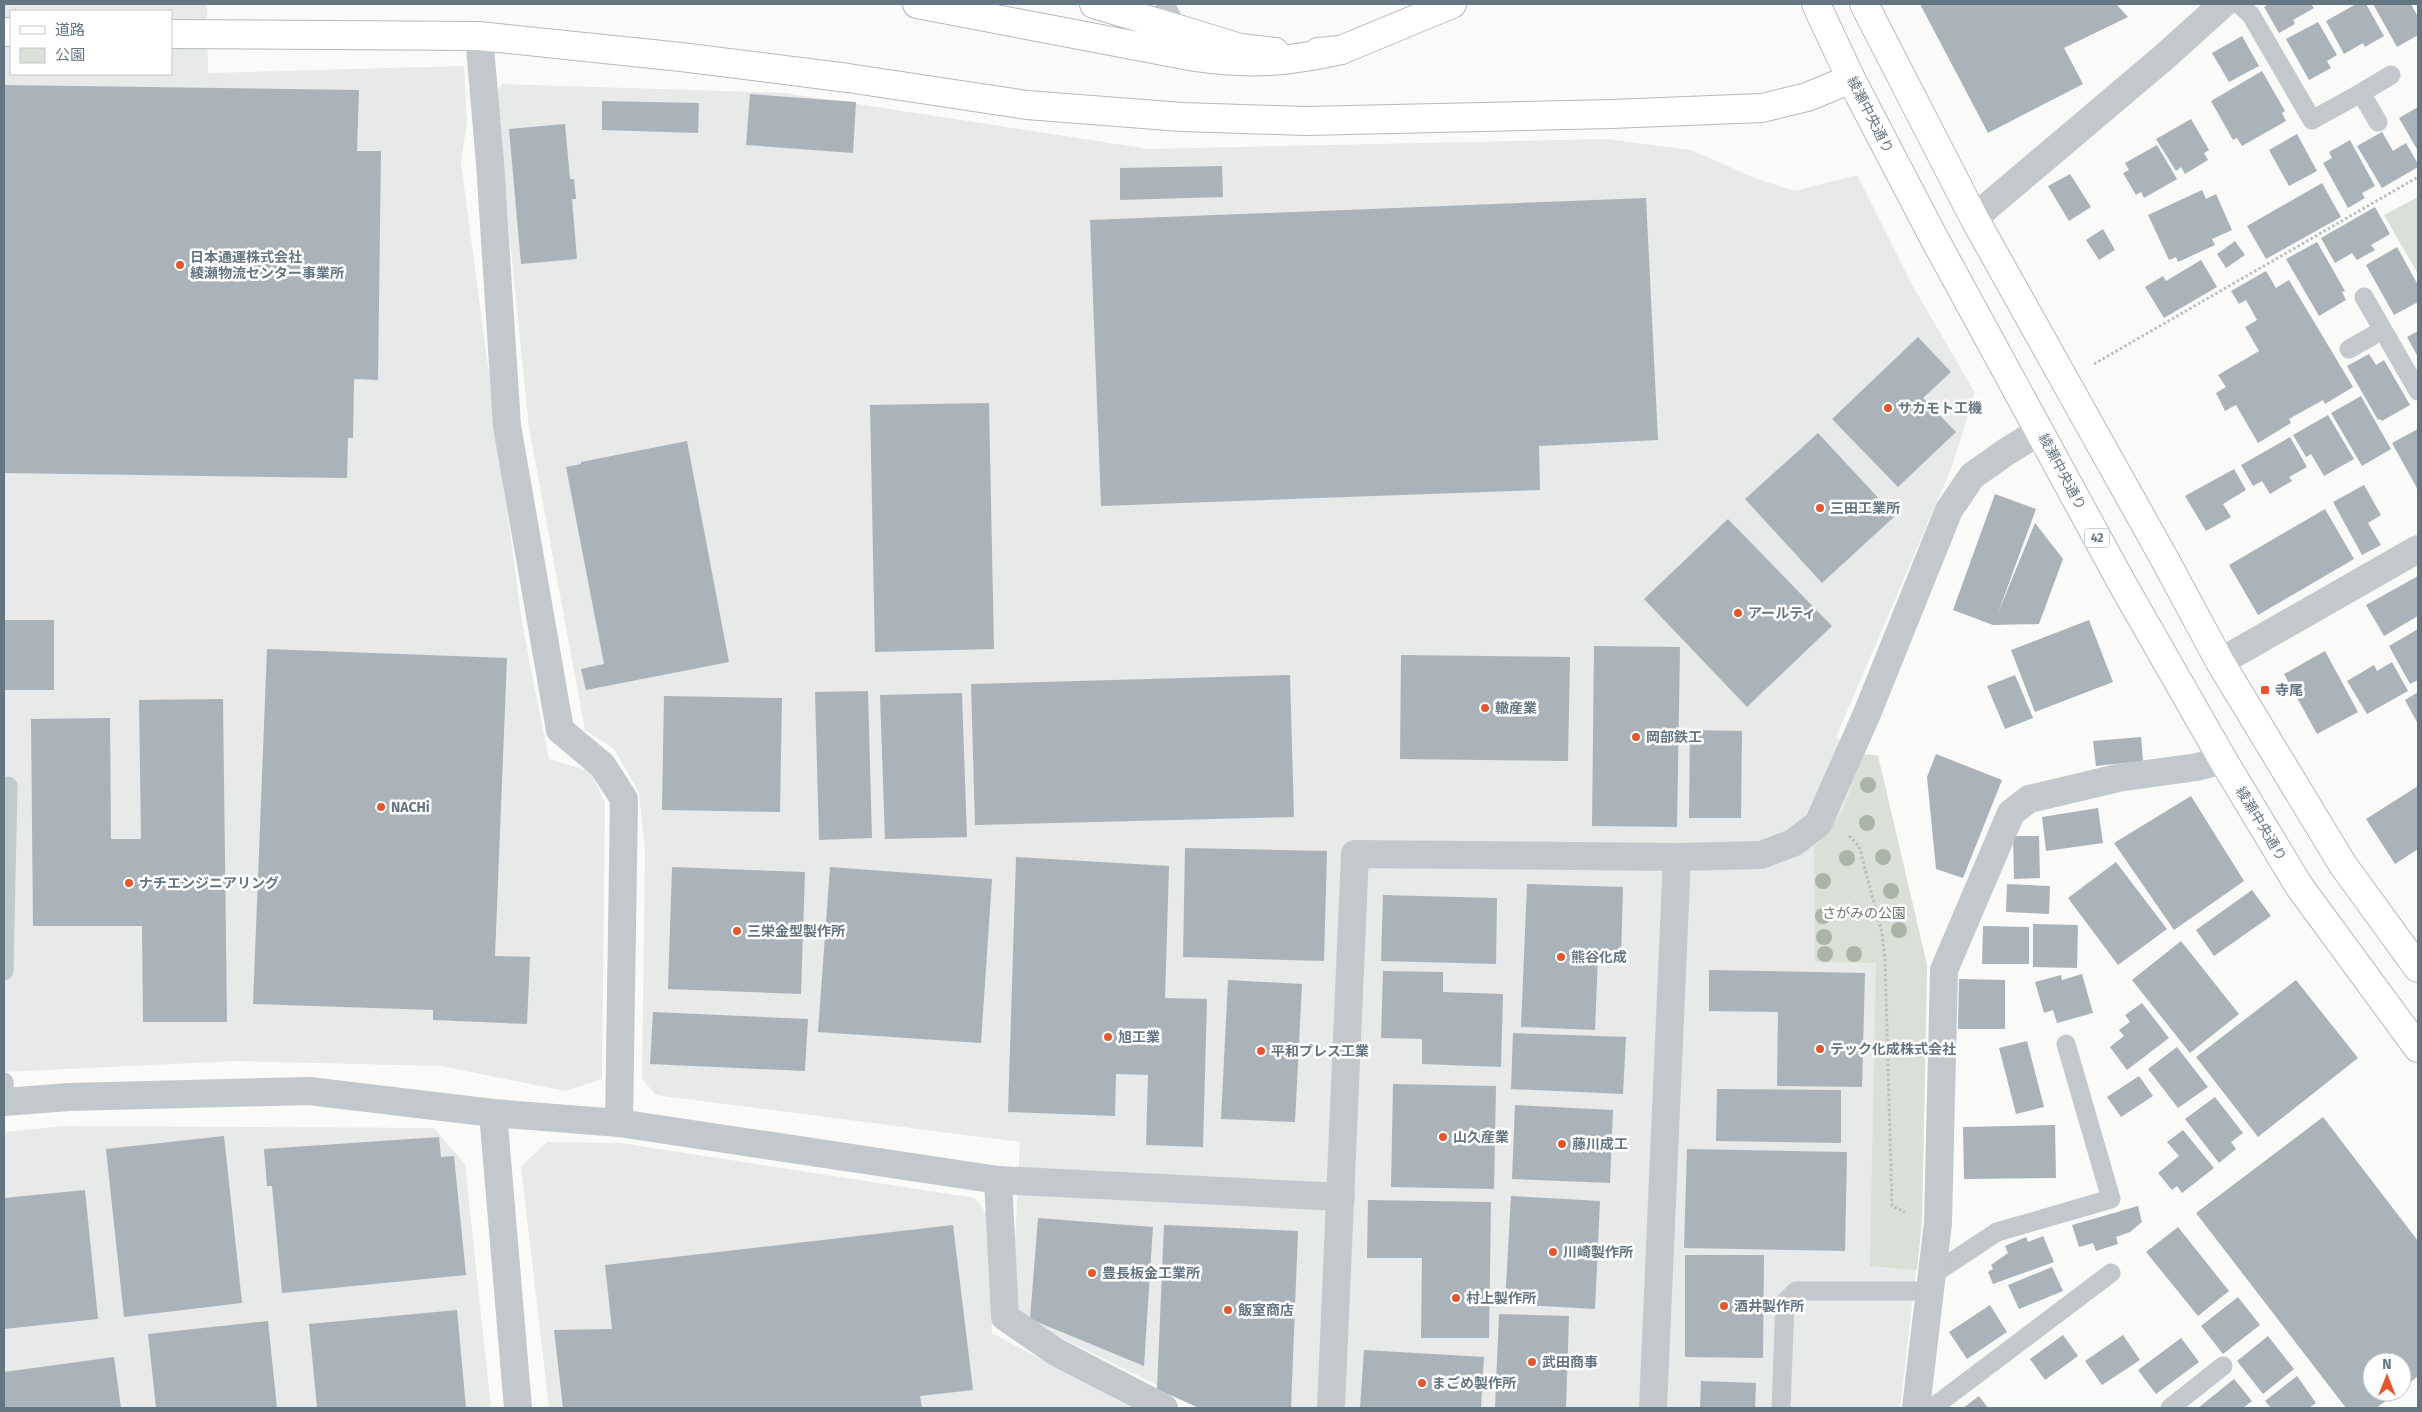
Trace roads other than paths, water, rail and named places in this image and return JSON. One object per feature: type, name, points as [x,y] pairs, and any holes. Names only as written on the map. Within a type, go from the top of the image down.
[{"type":"main road","points":[[917,4],[1236,62],[1272,62],[1306,58],[1341,50],[1452,4]]},
{"type":"main road","points":[[1094,4],[1224,44],[1271,52],[1304,54],[1341,50]]},
{"type":"main road","name":"綾瀬中央通り","points":[[1816,4],[1852,79],[1934,238],[2123,585],[2223,760],[2299,886],[2418,1048]]},
{"type":"main road","points":[[1864,4],[1974,218],[2220,662],[2343,865],[2418,968]]},
{"type":"main road","points":[[172,34],[479,36],[848,78],[1027,105],[1182,117],[1306,122],[1762,108],[1807,97],[1852,79]]},
{"type":"street","points":[[1974,218],[2163,58],[2223,4]]},
{"type":"street","points":[[479,36],[491,172],[507,426],[560,730],[602,765],[624,799],[619,1123]]},
{"type":"street","points":[[1331,1408],[1355,854],[1677,857],[1761,855],[1793,843],[1818,824],[1866,716],[1949,510],[1972,476],[2040,431]]},
{"type":"street","points":[[2220,662],[2418,549]]},
{"type":"street","points":[[1916,1408],[1938,1223],[1944,970],[2011,813],[2029,799],[2118,778],[2197,767],[2223,760]]},
{"type":"street","points":[[1653,1408],[1677,857]]},
{"type":"street","points":[[4,1096],[309,1091],[493,1113],[619,1123],[998,1180],[1341,1197]]},
{"type":"street","points":[[493,1113],[518,1408]]},
{"type":"street","points":[[998,1180],[1005,1317],[1056,1352],[1164,1408]]},
{"type":"lane","points":[[1165,4],[1178,29]]},
{"type":"lane","points":[[2239,4],[2251,16],[2312,120],[2391,75]]},
{"type":"lane","points":[[2360,93],[2378,122]]},
{"type":"lane","points":[[2364,297],[2418,391]]},
{"type":"lane","points":[[2349,349],[2383,330]]},
{"type":"lane","points":[[4,971],[8,786]]},
{"type":"lane","points":[[1781,1408],[1786,1302],[1796,1291],[1915,1291],[1931,1284],[1997,1232],[2111,1199],[2066,1044]]},
{"type":"lane","points":[[1932,1408],[2111,1273]]},
{"type":"lane","points":[[2170,1408],[2223,1366]]},
{"type":"place","name":"日本通運株式会社 綾瀬物流センター事業所","points":[[180,265]]},
{"type":"place","name":"サカモト工機","points":[[1888,408]]},
{"type":"place","name":"三田工業所","points":[[1820,508]]},
{"type":"place","name":"アールティ","points":[[1738,613]]},
{"type":"place","name":"寺尾","points":[[2265,690]]},
{"type":"place","name":"轍産業","points":[[1485,708]]},
{"type":"place","name":"岡部鉄工","points":[[1636,737]]},
{"type":"place","name":"NACHi","points":[[381,807]]},
{"type":"place","name":"ナチエンジニアリング","points":[[129,883]]},
{"type":"place","name":"三栄金型製作所","points":[[737,931]]},
{"type":"place","name":"熊谷化成","points":[[1561,957]]},
{"type":"place","name":"旭工業","points":[[1108,1037]]},
{"type":"place","name":"テック化成株式会社","points":[[1820,1049]]},
{"type":"place","name":"平和プレス工業","points":[[1261,1051]]},
{"type":"place","name":"山久産業","points":[[1443,1137]]},
{"type":"place","name":"藤川成工","points":[[1562,1144]]},
{"type":"place","name":"川崎製作所","points":[[1553,1252]]},
{"type":"place","name":"豊長板金工業所","points":[[1092,1273]]},
{"type":"place","name":"村上製作所","points":[[1456,1298]]},
{"type":"place","name":"酒井製作所","points":[[1724,1306]]},
{"type":"place","name":"飯室商店","points":[[1228,1310]]},
{"type":"place","name":"武田商事","points":[[1532,1362]]},
{"type":"place","name":"まごめ製作所","points":[[1422,1383]]},
{"type":"park label","name":"さがみの公園","points":[[1864,913]]}]
